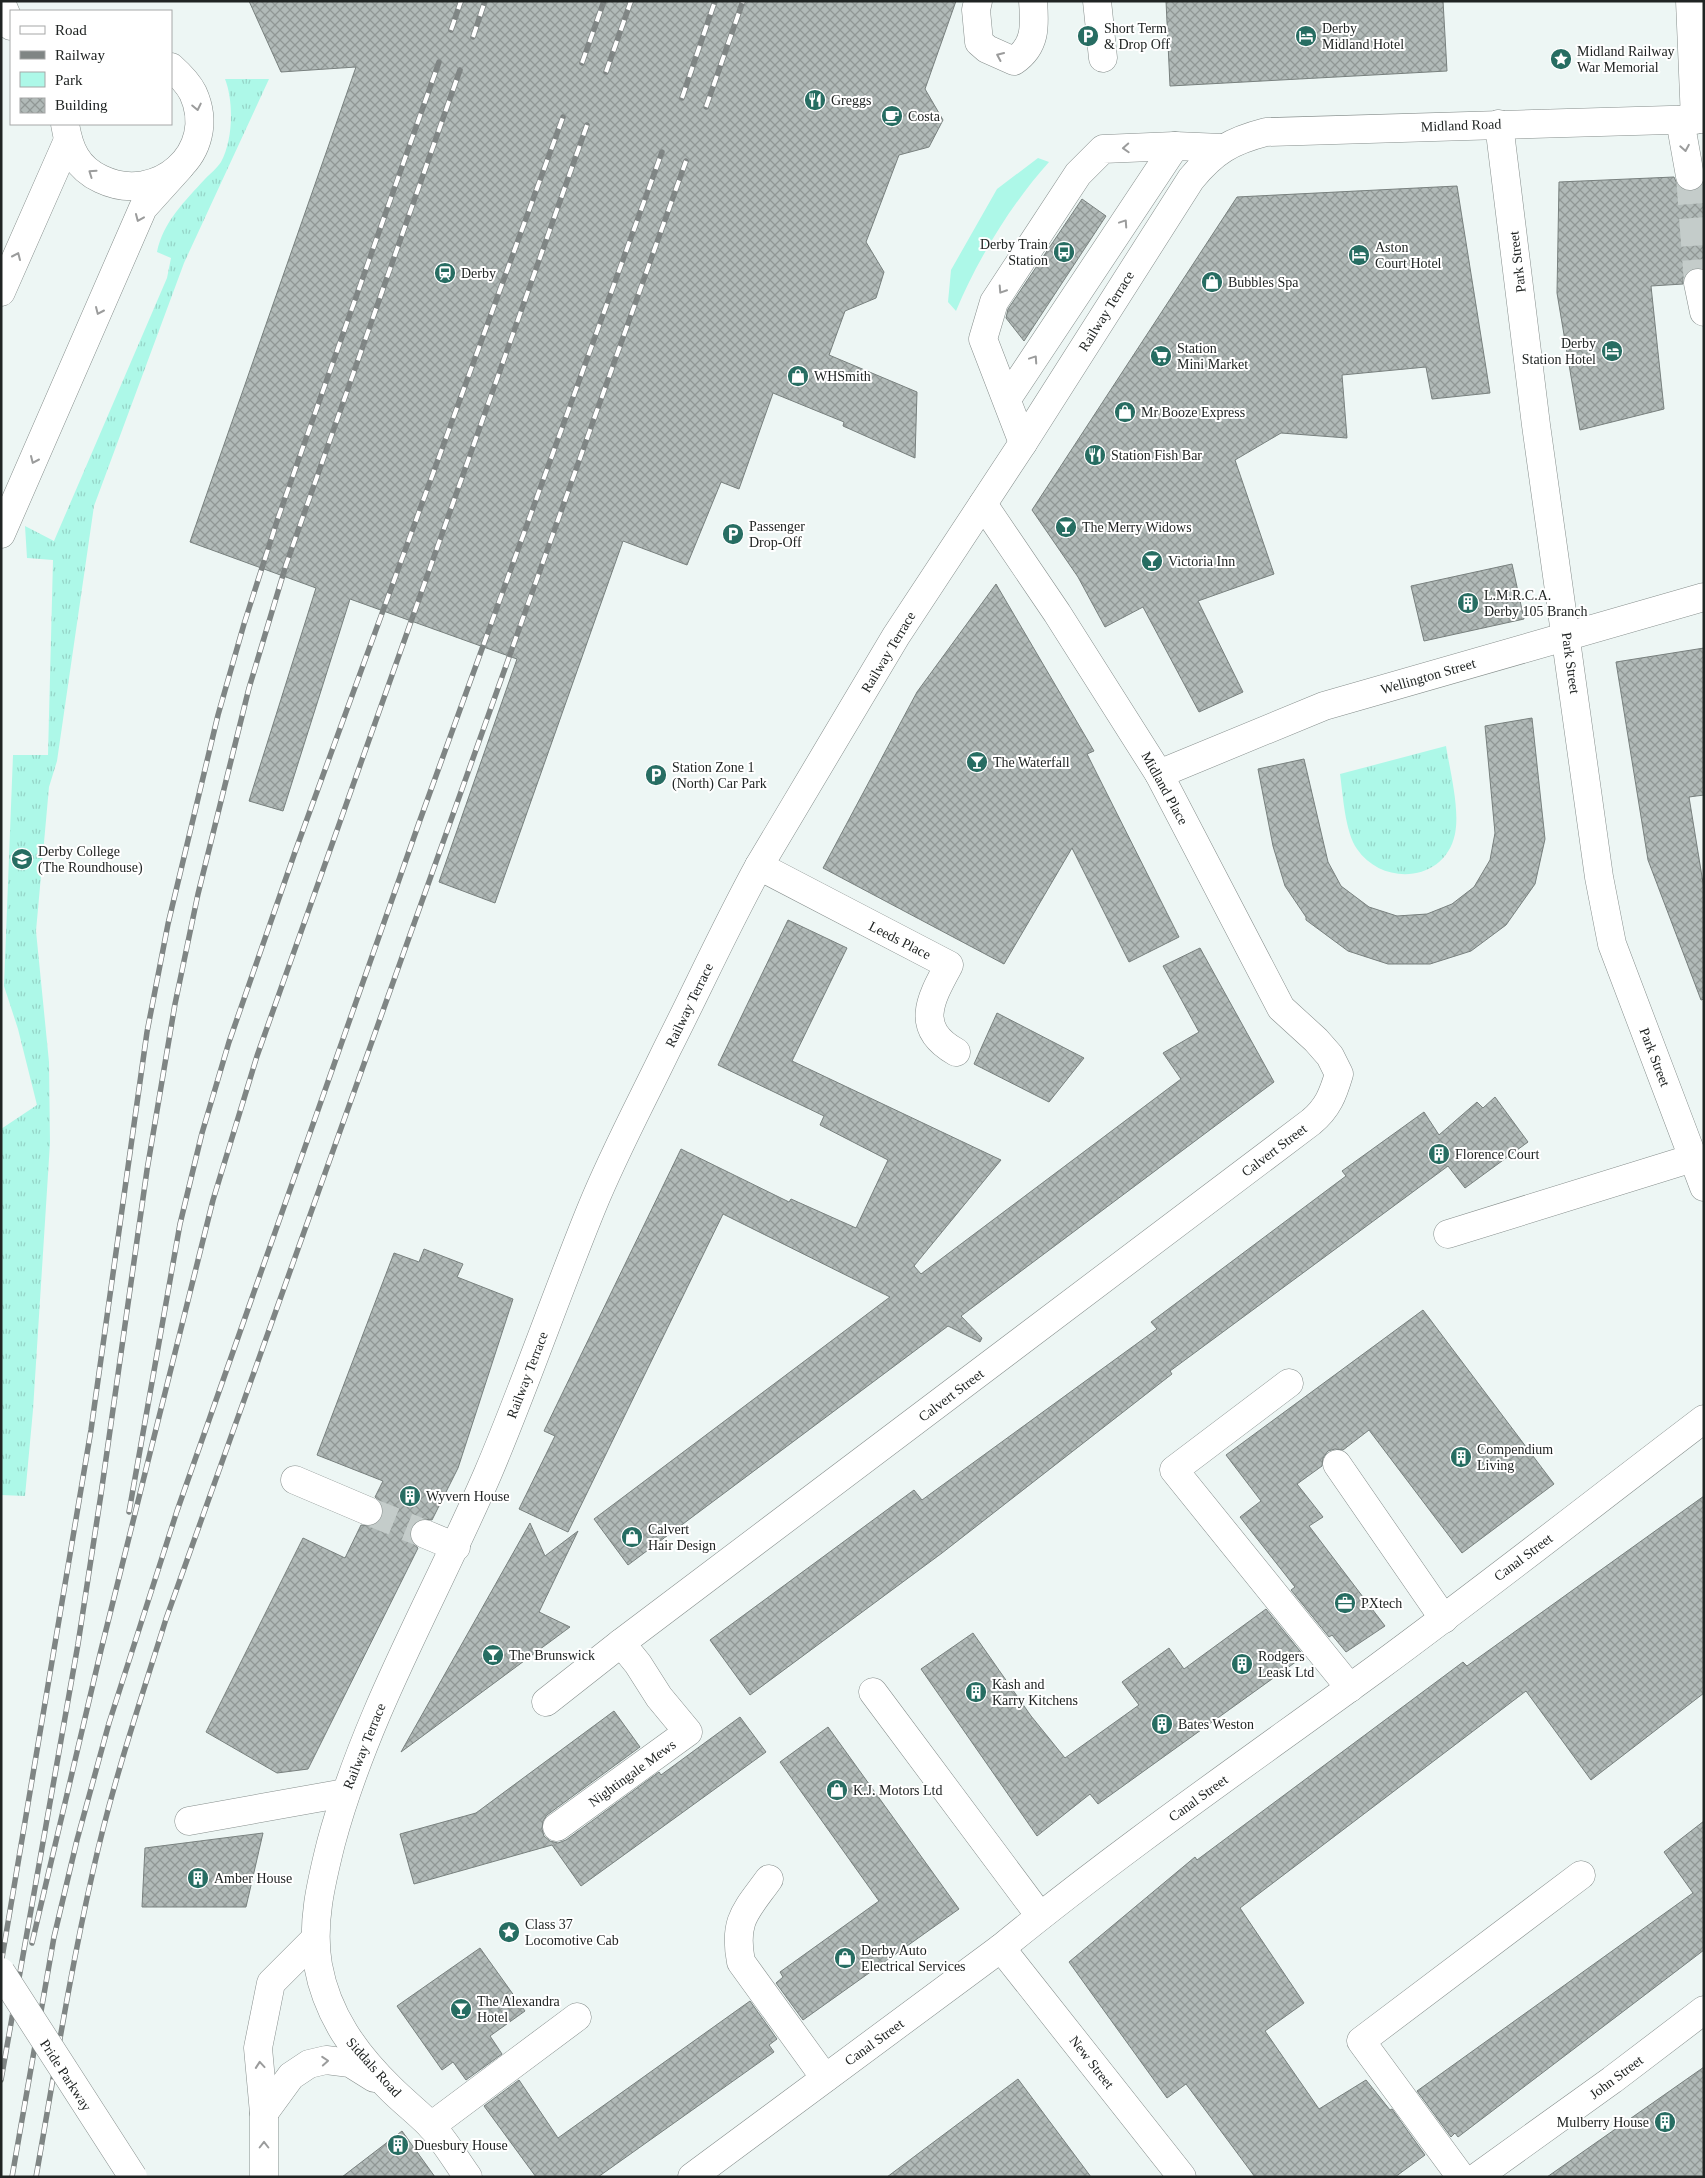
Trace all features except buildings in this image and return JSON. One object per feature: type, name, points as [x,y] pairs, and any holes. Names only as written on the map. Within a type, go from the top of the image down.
[{"type":"street","points":[[978,1],[976,10],[979,42],[987,49],[1014,61],[1025,54],[1031,43],[1034,18],[1033,1]]},
{"type":"street","points":[[1097,1],[1103,58]]},
{"type":"street","points":[[1690,1],[1693,119],[1690,176]]},
{"type":"street","points":[[1,534],[143,208],[180,167],[193,147],[198,130],[198,111],[193,93],[183,78],[172,68]]},
{"type":"street","name":"Midland Road","points":[[1222,148],[1236,141],[1266,132],[1693,119]]},
{"type":"street","name":"Park Street","points":[[1498,124],[1536,425],[1567,636],[1599,877],[1612,944],[1704,1187]]},
{"type":"street","points":[[67,132],[76,160],[91,174],[114,185],[128,188],[148,186],[161,181],[180,167]]},
{"type":"street","points":[[1,292],[67,132]]},
{"type":"street","points":[[1007,400],[1175,146]]},
{"type":"street","points":[[1023,442],[983,339],[994,302],[1078,174],[1104,150],[1175,146],[1222,148]]},
{"type":"street","name":"Railway Terrace","points":[[315,1940],[320,1886],[345,1793],[371,1725],[456,1546],[490,1468],[593,1204],[738,905],[759,866],[896,636],[1023,442],[1190,179],[1205,162],[1222,148]]},
{"type":"street","points":[[1698,283],[1704,312]]},
{"type":"street","name":"Midland Place","points":[[983,504],[1057,613],[1159,774],[1282,1008],[1330,1056],[1339,1074]]},
{"type":"street","name":"Wellington Street","points":[[1159,774],[1324,706],[1704,597]]},
{"type":"street","name":"Leeds Place","points":[[759,866],[948,965],[935,991],[929,1011],[931,1027],[941,1044],[956,1052]]},
{"type":"street","name":"Calvert Street","points":[[546,1702],[621,1643],[1311,1122],[1322,1113],[1332,1098],[1339,1074]]},
{"type":"street","points":[[1448,1234],[1693,1158]]},
{"type":"street","points":[[1289,1383],[1174,1470],[1350,1688]]},
{"type":"street","name":"Canal Street","points":[[692,2177],[1001,1948],[1040,1916],[1444,1619],[1704,1419]]},
{"type":"street","points":[[1337,1464],[1444,1619]]},
{"type":"street","points":[[295,1480],[368,1511]]},
{"type":"street","points":[[425,1534],[456,1546]]},
{"type":"street","name":"Nightingale Mews","points":[[557,1827],[688,1732],[659,1697],[638,1664],[621,1643]]},
{"type":"street","points":[[873,1692],[1040,1916]]},
{"type":"street","points":[[189,1821],[345,1793]]},
{"type":"street","points":[[1461,2177],[1361,2041],[1580,1875]]},
{"type":"street","points":[[769,1879],[742,1917],[737,1940],[741,1962],[825,2078]]},
{"type":"street","points":[[264,2177],[264,2113],[258,2048],[271,1983],[315,1940]]},
{"type":"street","name":"Siddals Road","points":[[315,1940],[323,1987],[331,2010],[346,2039],[390,2088],[431,2126],[468,2177]]},
{"type":"street","name":"New Street","points":[[1001,1948],[1182,2177]]},
{"type":"street","name":"Pride Parkway","points":[[1,1972],[133,2177]]},
{"type":"street","name":"John Street","points":[[1477,2177],[1612,2080],[1704,2010]]},
{"type":"street","points":[[431,2126],[577,2017]]},
{"type":"street","points":[[264,2113],[291,2076],[309,2064],[326,2060],[350,2063],[390,2088]]},
{"type":"green space","points":[[225,79],[269,79],[184,263],[94,506],[57,761],[49,787],[36,931],[49,1062],[50,1143],[33,1410],[25,1496],[1,1495],[1,1129],[37,1105],[18,1029],[4,986],[13,755],[48,755],[53,560],[27,558],[25,526],[54,541],[167,278],[171,258],[157,252],[164,231],[176,212],[221,162],[225,153],[230,132],[231,110]]},
{"type":"green space","points":[[1038,158],[1049,162],[1022,195],[996,233],[974,272],[956,311],[948,302],[951,270],[997,189]]},
{"type":"green space","points":[[1446,746],[1456,813],[1455,834],[1449,850],[1439,862],[1426,870],[1412,874],[1397,874],[1382,869],[1368,861],[1357,849],[1350,833],[1345,813],[1340,774]]},
{"type":"tunnel","points":[[1690,176],[1698,283]]},
{"type":"tunnel","points":[[368,1511],[425,1534]]},
{"type":"railway","points":[[451,30],[461,1]]},
{"type":"railway","points":[[473,37],[485,1]]},
{"type":"railway","points":[[582,63],[604,1]]},
{"type":"railway","points":[[606,72],[631,1]]},
{"type":"railway","points":[[682,98],[715,1]]},
{"type":"railway","points":[[706,107],[743,1]]},
{"type":"railway","points":[[1,1964],[91,1430],[147,1032],[168,924],[218,715],[244,624],[278,518],[439,62]]},
{"type":"railway","points":[[1,2080],[78,1644],[147,1170],[175,1004],[198,894],[249,688],[286,565],[460,70]]},
{"type":"railway","points":[[129,1512],[180,1224],[202,1133],[229,1042],[295,852],[563,117]]},
{"type":"railway","points":[[32,1943],[101,1650],[213,1200],[257,1056],[587,125]]},
{"type":"railway","points":[[12,2177],[54,1937],[77,1840],[109,1723],[177,1511],[420,820],[662,152]]},
{"type":"railway","points":[[36,2177],[70,1985],[93,1871],[118,1775],[166,1619],[686,161]]},
{"type":"place","name":"Short Term & Drop Off","points":[[1088,36]]},
{"type":"place","name":"Derby Midland Hotel","points":[[1306,36]]},
{"type":"place","name":"Midland Railway War Memorial","points":[[1561,59]]},
{"type":"place","name":"Greggs","points":[[815,100]]},
{"type":"place","name":"Costa","points":[[892,116]]},
{"type":"place","name":"Derby Train Station","points":[[1064,252]]},
{"type":"place","name":"Aston Court Hotel","points":[[1359,255]]},
{"type":"place","name":"Derby","points":[[445,273]]},
{"type":"place","name":"Bubbles Spa","points":[[1212,282]]},
{"type":"place","name":"Derby Station Hotel","points":[[1612,351]]},
{"type":"place","name":"Station Mini Market","points":[[1161,356]]},
{"type":"place","name":"WHSmith","points":[[798,376]]},
{"type":"place","name":"Mr Booze Express","points":[[1125,412]]},
{"type":"place","name":"Station Fish Bar","points":[[1095,455]]},
{"type":"place","name":"The Merry Widows","points":[[1066,527]]},
{"type":"place","name":"Passenger Drop-Off","points":[[733,534]]},
{"type":"place","name":"Victoria Inn","points":[[1152,561]]},
{"type":"place","name":"L.M.R.C.A. Derby 105 Branch","points":[[1468,603]]},
{"type":"place","name":"The Waterfall","points":[[977,762]]},
{"type":"place","name":"Station Zone 1 (North) Car Park","points":[[656,775]]},
{"type":"place","name":"Derby College (The Roundhouse)","points":[[22,859]]},
{"type":"place","name":"Florence Court","points":[[1439,1154]]},
{"type":"place","name":"Compendium Living","points":[[1461,1457]]},
{"type":"place","name":"Wyvern House","points":[[410,1496]]},
{"type":"place","name":"Calvert Hair Design","points":[[632,1537]]},
{"type":"place","name":"PXtech","points":[[1345,1603]]},
{"type":"place","name":"The Brunswick","points":[[493,1655]]},
{"type":"place","name":"Rodgers Leask Ltd","points":[[1242,1664]]},
{"type":"place","name":"Kash and Karry Kitchens","points":[[976,1692]]},
{"type":"place","name":"Bates Weston","points":[[1162,1724]]},
{"type":"place","name":"K.J. Motors Ltd","points":[[837,1790]]},
{"type":"place","name":"Amber House","points":[[198,1878]]},
{"type":"place","name":"Class 37 Locomotive Cab","points":[[509,1932]]},
{"type":"place","name":"Derby Auto Electrical Services","points":[[845,1958]]},
{"type":"place","name":"The Alexandra Hotel","points":[[461,2009]]},
{"type":"place","name":"Mulberry House","points":[[1665,2122]]},
{"type":"place","name":"Duesbury House","points":[[398,2145]]}]
